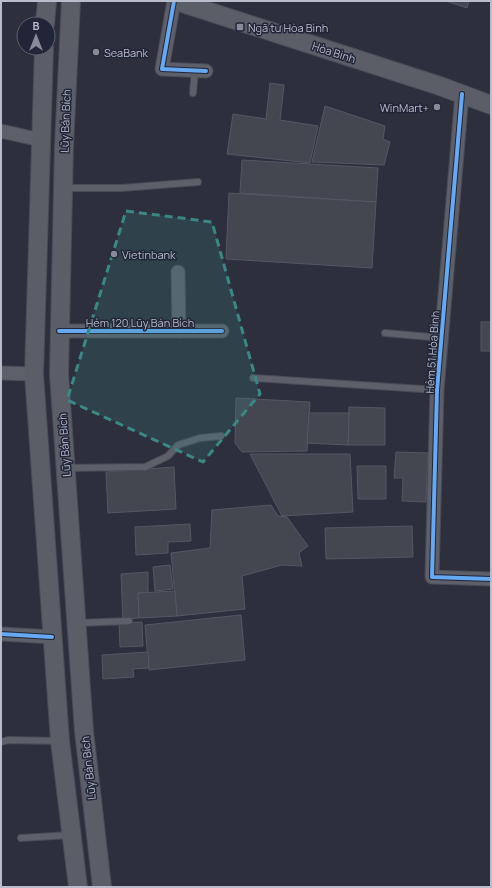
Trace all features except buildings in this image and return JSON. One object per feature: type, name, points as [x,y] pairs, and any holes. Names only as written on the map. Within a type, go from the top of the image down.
[{"type":"main road","points":[[71,8],[82,1]]},
{"type":"main road","name":"Hòa Bình","points":[[175,1],[462,94],[491,105]]},
{"type":"main road","name":"Lũy Bán Bích","points":[[71,8],[63,188],[59,374],[84,731],[102,887]]},
{"type":"main road","points":[[44,56],[34,374],[60,741],[78,887]]},
{"type":"street","points":[[175,1],[162,69],[201,70]]},
{"type":"street","name":"Hẻm 51 Hòa Bình","points":[[462,94],[437,390],[432,577],[491,579]]},
{"type":"street","points":[[1,131],[41,140]]},
{"type":"street","points":[[178,272],[179,331]]},
{"type":"street","name":"Hẻm 120 Lũy Bán Bích","points":[[59,331],[222,331]]},
{"type":"street","points":[[1,373],[34,374]]},
{"type":"street","points":[[1,634],[52,637]]},
{"type":"lane","points":[[193,93],[201,70]]},
{"type":"lane","points":[[63,188],[122,188],[198,182]]},
{"type":"lane","points":[[385,333],[442,338]]},
{"type":"lane","points":[[253,378],[437,390]]},
{"type":"lane","points":[[65,468],[145,467],[168,456],[178,444],[200,438],[221,436]]},
{"type":"lane","points":[[76,623],[129,621]]},
{"type":"lane","points":[[1,742],[8,740],[60,741]]},
{"type":"lane","points":[[21,838],[72,835]]},
{"type":"highlighted area","points":[[126,211],[212,222],[260,394],[203,462],[67,400]]},
{"type":"cycle path","points":[[174,1],[162,69],[206,71]]},
{"type":"cycle path","points":[[462,94],[437,390],[432,577],[491,579]]},
{"type":"cycle path","points":[[59,331],[222,331]]},
{"type":"cycle path","points":[[1,634],[52,637]]},
{"type":"place","name":"Ngã tư Hòa Bình","points":[[240,27]]},
{"type":"place","name":"SeaBank","points":[[96,52]]},
{"type":"place","name":"WinMart+","points":[[437,107]]},
{"type":"place","name":"Vietinbank","points":[[114,254]]}]
